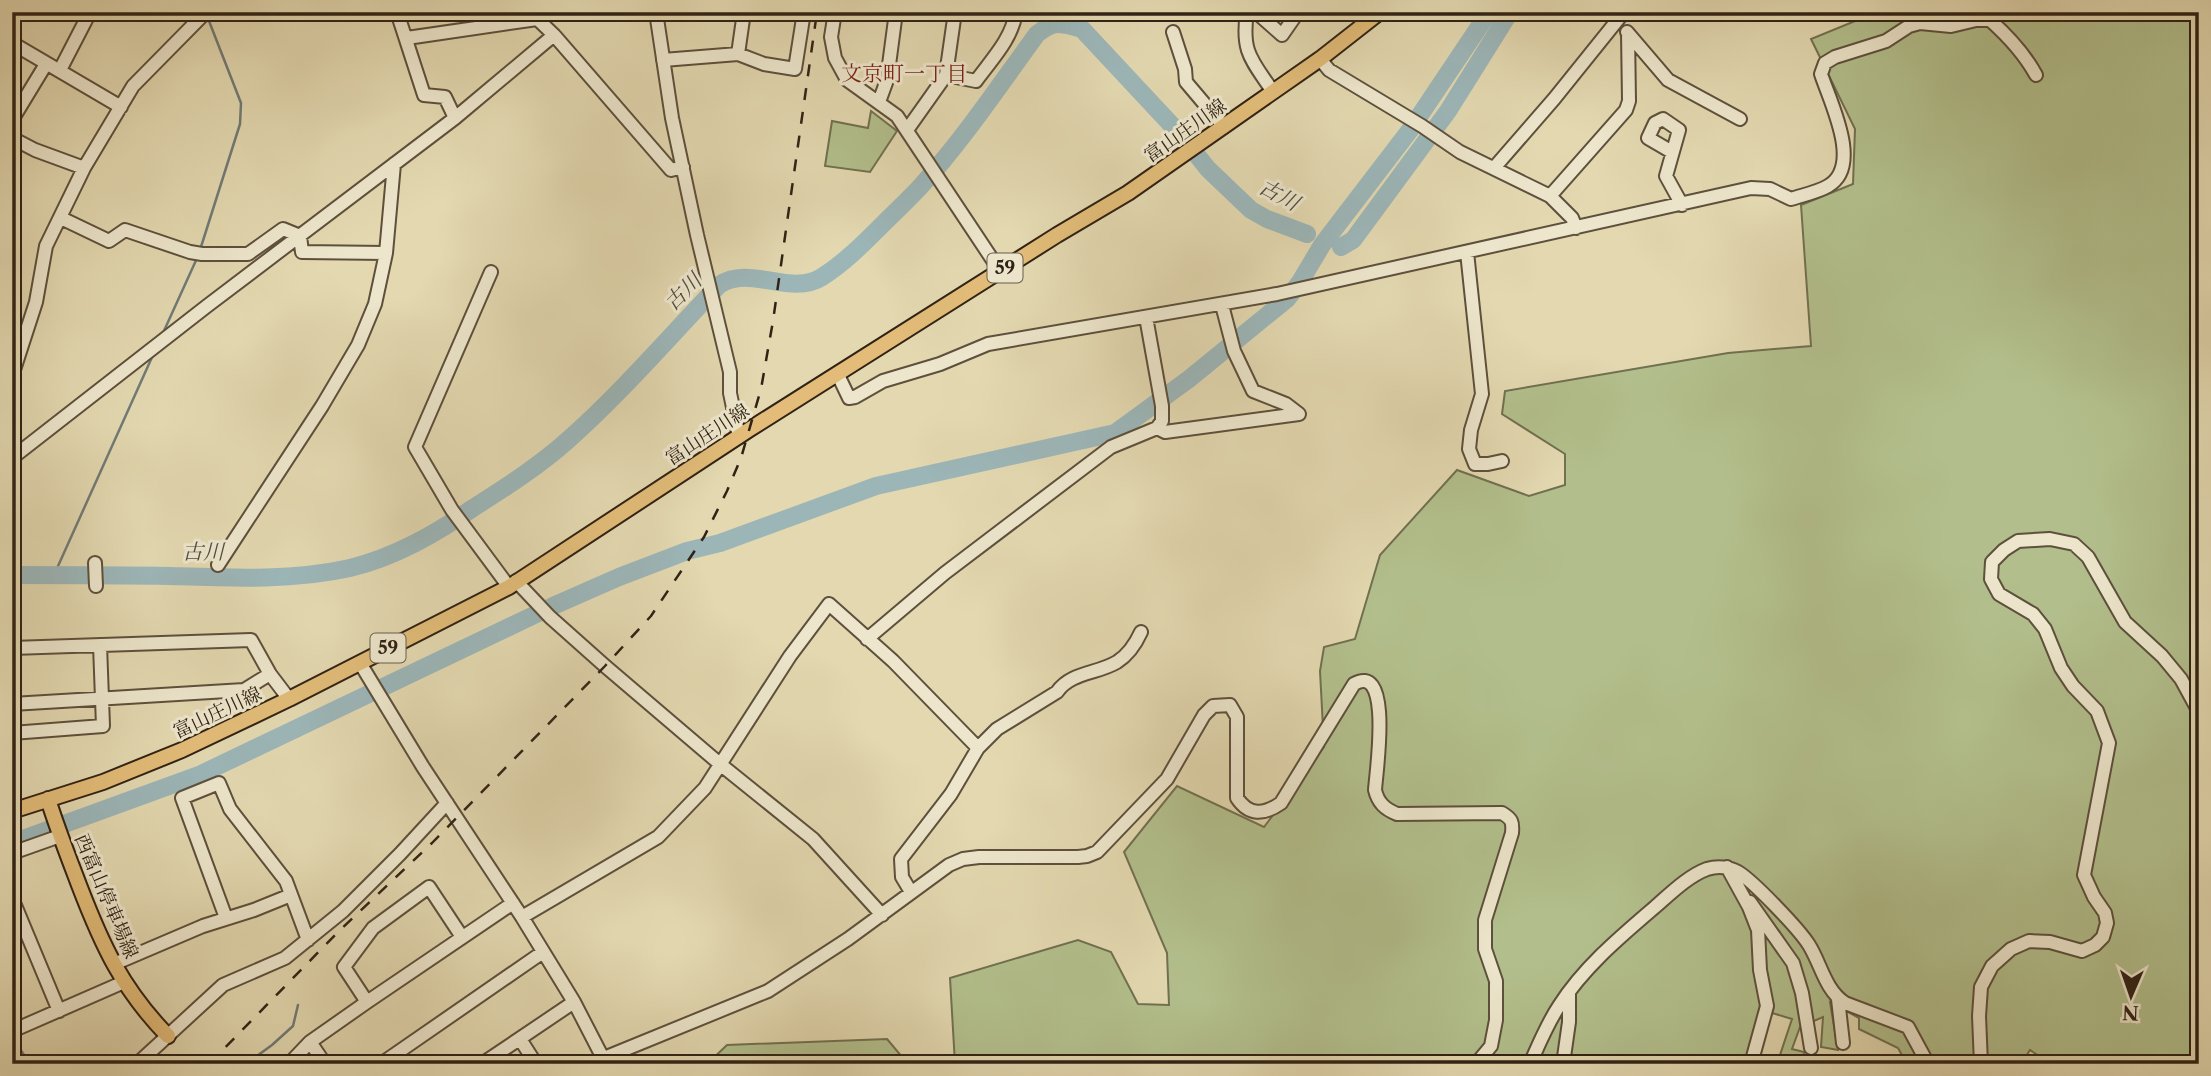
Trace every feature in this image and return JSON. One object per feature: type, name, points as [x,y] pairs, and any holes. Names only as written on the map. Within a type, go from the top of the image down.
[{"type":"main road","name":"富山庄川線","points":[[12,811],[103,782],[182,750],[289,699],[512,584],[1000,271],[1128,193],[1320,59],[1380,12]]},
{"type":"main road","name":"西富山停車場線","points":[[48,799],[100,938],[124,982],[146,1013],[168,1036]]},
{"type":"street","points":[[60,70],[90,12]]},
{"type":"street","points":[[12,376],[18,339],[36,302],[46,246],[84,168],[133,86],[204,12]]},
{"type":"street","points":[[397,12],[424,95],[444,97],[455,118]]},
{"type":"street","points":[[656,12],[683,167],[730,372],[730,393],[739,437]]},
{"type":"street","points":[[738,54],[744,12]]},
{"type":"street","points":[[663,61],[738,54],[764,65],[795,69],[804,12]]},
{"type":"street","points":[[835,12],[831,37],[835,58],[847,80],[897,116],[1000,271]]},
{"type":"street","points":[[879,102],[887,80],[896,12]]},
{"type":"street","points":[[906,130],[946,75],[956,12]]},
{"type":"street","points":[[946,75],[976,80],[1008,38],[1014,26],[1016,12]]},
{"type":"street","points":[[1247,12],[1244,28],[1246,50],[1273,92]]},
{"type":"street","points":[[1255,12],[1282,35],[1298,12]]},
{"type":"street","points":[[407,38],[534,15],[671,170],[683,167]]},
{"type":"street","points":[[1494,169],[1620,17],[1628,33],[1668,79],[1740,119]]},
{"type":"street","points":[[838,374],[849,398],[855,397],[883,381],[940,364],[988,344],[1302,289],[1751,188],[1770,189],[1791,199],[1829,186],[1839,173],[1844,157],[1843,141],[1821,74],[1825,63],[1835,57],[1886,41],[1909,26],[1920,23],[1951,26],[1976,20],[1990,20],[2014,43],[2036,75]]},
{"type":"street","points":[[1173,32],[1185,69],[1186,82],[1224,127]]},
{"type":"street","points":[[1549,196],[1626,110],[1629,101],[1628,33]]},
{"type":"street","points":[[15,452],[455,118],[554,35]]},
{"type":"street","points":[[12,43],[121,107]]},
{"type":"street","points":[[1320,59],[1329,70],[1460,152],[1549,196],[1572,218],[1576,228]]},
{"type":"street","points":[[12,120],[46,64]]},
{"type":"street","points":[[12,138],[35,150],[84,168]]},
{"type":"street","points":[[1672,152],[1666,176],[1682,205]]},
{"type":"street","points":[[218,565],[322,406],[358,345],[375,304],[386,253],[394,164]]},
{"type":"street","points":[[61,218],[109,241],[125,230],[196,253],[248,254],[283,229],[300,236]]},
{"type":"street","points":[[300,236],[302,252],[386,253]]},
{"type":"street","points":[[1467,252],[1482,394],[1471,430],[1469,449],[1475,464],[1502,461]]},
{"type":"street","points":[[491,272],[415,447],[452,510],[512,584],[535,601],[720,764],[813,839],[882,915]]},
{"type":"street","points":[[1157,428],[1165,432],[1299,414],[1286,404],[1253,391],[1234,351],[1222,305]]},
{"type":"street","points":[[867,639],[945,573],[1111,447],[1157,428],[1162,421],[1161,400],[1146,317]]},
{"type":"street","points":[[1981,1064],[1981,987],[1993,967],[2011,949],[2029,941],[2050,942],[2082,951],[2095,945],[2103,937],[2107,923],[2105,913],[2084,875],[2109,743],[2097,711],[2073,686],[2061,668],[2045,629],[2033,614],[1999,594],[1991,579],[1992,562],[2018,541],[2050,539],[2074,544],[2088,557],[2125,622],[2162,656],[2181,679],[2199,712]]},
{"type":"street","points":[[95,563],[96,586]]},
{"type":"street","points":[[522,918],[658,837],[705,788],[790,656],[829,604],[893,662],[978,748]]},
{"type":"street","points":[[911,892],[902,877],[901,859],[951,793],[978,748],[997,729],[1057,692],[1073,678],[1117,662],[1136,644],[1141,632]]},
{"type":"street","points":[[12,649],[251,640],[270,674],[289,699]]},
{"type":"street","points":[[12,733],[103,726],[100,645]]},
{"type":"street","points":[[360,663],[513,903],[605,1061],[768,991],[882,915],[949,864],[979,857],[1077,857],[1097,852],[1167,779],[1204,715],[1213,706],[1230,705],[1237,717],[1237,797],[1242,806],[1259,813],[1271,810],[1281,803],[1354,684],[1367,680],[1374,686],[1380,706],[1374,790],[1386,810],[1397,814],[1502,813],[1513,822],[1485,920],[1485,948],[1496,981],[1496,1020],[1491,1046],[1476,1064]]},
{"type":"street","points":[[12,704],[244,690],[270,674]]},
{"type":"street","points":[[226,918],[182,798],[219,783],[230,809],[286,881],[308,940]]},
{"type":"street","points":[[137,1064],[223,985],[285,958],[343,911],[447,803]]},
{"type":"street","points":[[12,853],[60,836]]},
{"type":"street","points":[[1727,867],[1758,930],[1760,970],[1767,1006],[1751,1064]]},
{"type":"street","points":[[1530,1064],[1548,1024],[1603,952],[1671,893],[1708,869],[1727,867],[1746,878],[1800,932],[1810,947],[1838,999],[1843,1043]]},
{"type":"street","points":[[367,1002],[344,967],[373,928],[429,887],[462,937]]},
{"type":"street","points":[[1740,892],[1756,907],[1793,963],[1802,993],[1811,1048]]},
{"type":"street","points":[[114,964],[226,918],[291,895]]},
{"type":"street","points":[[12,898],[59,1011]]},
{"type":"street","points":[[289,1064],[310,1042],[513,903]]},
{"type":"street","points":[[381,1064],[543,952]]},
{"type":"street","points":[[12,1031],[124,982]]},
{"type":"street","points":[[1563,1064],[1569,1022],[1569,994]]},
{"type":"street","points":[[1838,999],[1908,1027],[1928,1064]]},
{"type":"street","points":[[482,1064],[573,1003]]},
{"type":"street","points":[[520,1039],[536,1064]]},
{"type":"street","points":[[310,1042],[326,1064]]},
{"type":"green space","points":[[1877,12],[2199,12],[2199,1064],[2051,1064],[2030,1050],[2021,1064],[1907,1064],[1898,1048],[1859,1029],[1859,1018],[1830,1002],[1838,1050],[1821,1047],[1823,1017],[1800,1027],[1792,1049],[1804,1052],[1803,1064],[1777,1064],[1792,1019],[1769,1012],[1753,1064],[955,1064],[950,978],[1078,940],[1111,952],[1138,1004],[1169,1005],[1167,953],[1124,852],[1177,786],[1264,827],[1324,747],[1320,671],[1324,647],[1355,639],[1380,555],[1457,470],[1529,496],[1565,485],[1565,454],[1502,414],[1505,391],[1728,353],[1811,346],[1801,205],[1853,184],[1855,129],[1811,39]]},
{"type":"green space","points":[[871,111],[897,131],[870,172],[825,166],[832,121],[868,128]]},
{"type":"green space","points":[[887,1039],[908,1064],[707,1064],[727,1045]]},
{"type":"waterway","points":[[1060,23],[1074,12]]},
{"type":"waterway","points":[[12,843],[199,775],[553,606],[687,551],[720,543],[876,486],[1115,433],[1189,379],[1287,299],[1322,245],[1410,130],[1489,12]]},
{"type":"waterway","name":"古川","points":[[1341,247],[1353,240],[1448,111],[1510,12]]},
{"type":"waterway","points":[[200,250],[240,124],[241,103],[209,21]]},
{"type":"waterway","name":"古川","points":[[12,575],[283,577],[350,568],[383,558],[414,544],[498,492],[557,450],[626,384],[719,285],[731,279],[744,278],[797,284],[810,282],[838,266],[936,169],[1037,34],[1049,26],[1063,24],[1082,29],[1180,134],[1208,169],[1251,210],[1307,234]]},
{"type":"waterway","points":[[163,333],[198,256]]},
{"type":"waterway","points":[[54,575],[153,355]]},
{"type":"waterway","points":[[246,1064],[293,1026],[298,1005]]},
{"type":"waterway","points":[[12,1037],[30,1064]]},
{"type":"railway","points":[[209,1064],[338,932],[432,843],[605,666],[651,616],[704,537],[741,458],[761,389],[817,12]]},
{"type":"district","name":"文京町一丁目","points":[[904,74]]}]
